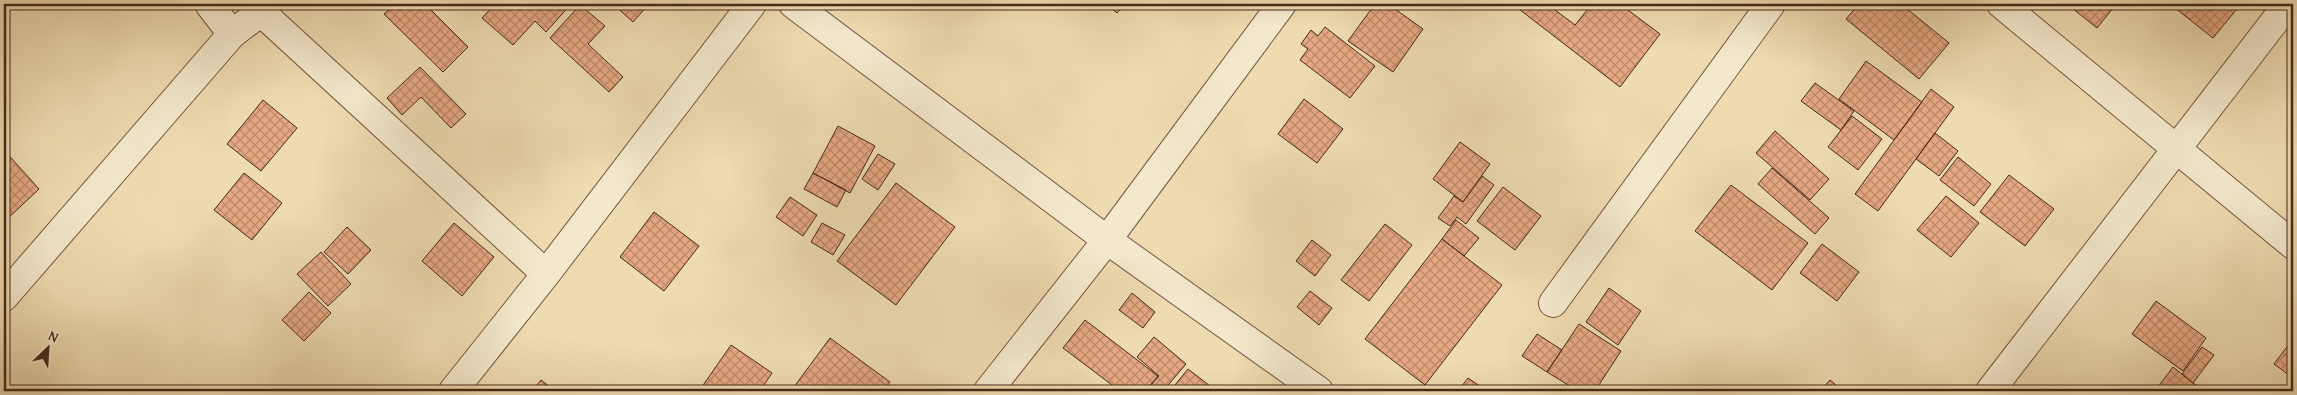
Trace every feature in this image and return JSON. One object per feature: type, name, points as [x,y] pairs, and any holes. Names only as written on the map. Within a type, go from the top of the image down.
[{"type":"street","points":[[209,4],[232,34]]},
{"type":"street","points":[[453,391],[546,274],[752,4]]},
{"type":"street","points":[[793,4],[1107,240],[1319,391]]},
{"type":"street","points":[[988,391],[1107,240],[1282,4]]},
{"type":"street","points":[[1553,303],[1771,4]]},
{"type":"street","points":[[2001,4],[2293,245]]},
{"type":"street","points":[[1990,391],[2288,4]]},
{"type":"street","points":[[4,297],[232,34],[265,8],[546,274]]},
{"type":"building","points":[[395,4],[430,4],[427,6],[468,47],[443,72],[384,14]]},
{"type":"building","points":[[495,4],[571,4],[546,32],[535,21],[513,45],[482,18]]},
{"type":"building","points":[[613,4],[649,4],[633,22]]},
{"type":"building","points":[[1106,4],[1125,4],[1117,13]]},
{"type":"building","points":[[1375,4],[1388,4],[1423,29],[1393,72],[1348,41]]},
{"type":"building","points":[[1517,4],[1547,4],[1575,25],[1592,4],[1620,4],[1660,34],[1620,87],[1515,6]]},
{"type":"building","points":[[1859,4],[1901,4],[1949,43],[1919,79],[1846,19]]},
{"type":"building","points":[[2067,4],[2110,4],[2114,7],[2097,28]]},
{"type":"building","points":[[2170,4],[2241,4],[2213,38]]},
{"type":"building","points":[[580,5],[605,26],[588,44],[623,77],[609,92],[550,38]]},
{"type":"building","points":[[1325,27],[1375,66],[1350,98],[1300,60],[1308,49],[1301,44],[1311,30],[1318,36]]},
{"type":"building","points":[[1866,61],[1922,102],[1894,140],[1839,99]]},
{"type":"building","points":[[420,67],[466,114],[451,128],[421,97],[402,115],[387,98]]},
{"type":"building","points":[[1815,83],[1854,111],[1841,130],[1801,101]]},
{"type":"building","points":[[1931,89],[1954,107],[1878,211],[1855,194]]},
{"type":"building","points":[[1304,99],[1343,129],[1317,163],[1278,134]]},
{"type":"building","points":[[263,100],[297,128],[261,171],[227,144]]},
{"type":"building","points":[[1852,116],[1882,139],[1858,170],[1828,147]]},
{"type":"building","points":[[838,126],[875,146],[850,193],[813,173]]},
{"type":"building","points":[[1775,131],[1829,179],[1810,200],[1756,153]]},
{"type":"building","points":[[1935,133],[1958,151],[1939,176],[1916,159]]},
{"type":"building","points":[[1460,142],[1490,164],[1463,202],[1433,179]]},
{"type":"building","points":[[4,150],[39,189],[4,222]]},
{"type":"building","points":[[878,154],[895,164],[878,190],[862,179]]},
{"type":"building","points":[[1958,157],[1991,184],[1974,206],[1940,180]]},
{"type":"building","points":[[1772,168],[1829,218],[1815,234],[1758,184]]},
{"type":"building","points":[[244,173],[282,203],[252,240],[214,210]]},
{"type":"building","points":[[813,173],[846,190],[837,207],[804,189]]},
{"type":"building","points":[[2009,175],[2054,209],[2025,246],[1980,212]]},
{"type":"building","points":[[1482,176],[1494,185],[1466,224],[1457,217],[1450,226],[1438,218],[1454,196],[1463,202]]},
{"type":"building","points":[[896,183],[955,227],[896,305],[837,261]]},
{"type":"building","points":[[1731,185],[1808,243],[1772,290],[1695,231]]},
{"type":"building","points":[[1503,187],[1541,216],[1515,250],[1477,221]]},
{"type":"building","points":[[1946,196],[1979,223],[1951,257],[1917,230]]},
{"type":"building","points":[[790,197],[817,215],[803,236],[776,217]]},
{"type":"building","points":[[654,212],[699,246],[664,291],[620,257]]},
{"type":"building","points":[[1456,220],[1479,238],[1464,256],[1442,239]]},
{"type":"building","points":[[454,223],[494,257],[462,296],[422,261]]},
{"type":"building","points":[[822,223],[845,235],[833,255],[811,242]]},
{"type":"building","points":[[1385,224],[1412,245],[1369,301],[1341,280]]},
{"type":"building","points":[[347,227],[371,250],[348,274],[324,252]]},
{"type":"building","points":[[1442,239],[1502,285],[1425,385],[1365,339]]},
{"type":"building","points":[[1312,240],[1331,255],[1315,276],[1296,261]]},
{"type":"building","points":[[1822,244],[1859,272],[1837,301],[1800,273]]},
{"type":"building","points":[[321,252],[351,284],[328,306],[297,274]]},
{"type":"building","points":[[1609,288],[1641,311],[1618,345],[1586,322]]},
{"type":"building","points":[[1310,291],[1332,308],[1319,325],[1297,307]]},
{"type":"building","points":[[309,292],[331,313],[304,341],[282,320]]},
{"type":"building","points":[[1132,293],[1155,312],[1143,328],[1119,310]]},
{"type":"building","points":[[2156,301],[2206,338],[2183,371],[2132,334]]},
{"type":"building","points":[[1085,320],[1158,376],[1145,391],[1120,391],[1063,348]]},
{"type":"building","points":[[1579,324],[1621,351],[1595,391],[1578,391],[1547,372]]},
{"type":"building","points":[[1537,334],[1562,350],[1547,372],[1522,356]]},
{"type":"building","points":[[1154,337],[1186,364],[1163,391],[1156,391],[1150,386],[1159,376],[1137,357]]},
{"type":"building","points":[[830,338],[890,382],[883,391],[791,391]]},
{"type":"building","points":[[2293,339],[2293,378],[2274,364]]},
{"type":"building","points":[[731,345],[772,373],[760,391],[699,391]]},
{"type":"building","points":[[2202,347],[2214,355],[2193,383],[2182,374]]},
{"type":"building","points":[[2173,367],[2193,383],[2206,391],[2155,391]]},
{"type":"building","points":[[1188,369],[1210,386],[1205,391],[1170,391]]},
{"type":"building","points":[[1468,378],[1487,391],[1458,391]]},
{"type":"building","points":[[541,380],[555,391],[532,391]]},
{"type":"building","points":[[1830,380],[1843,391],[1820,391]]}]
